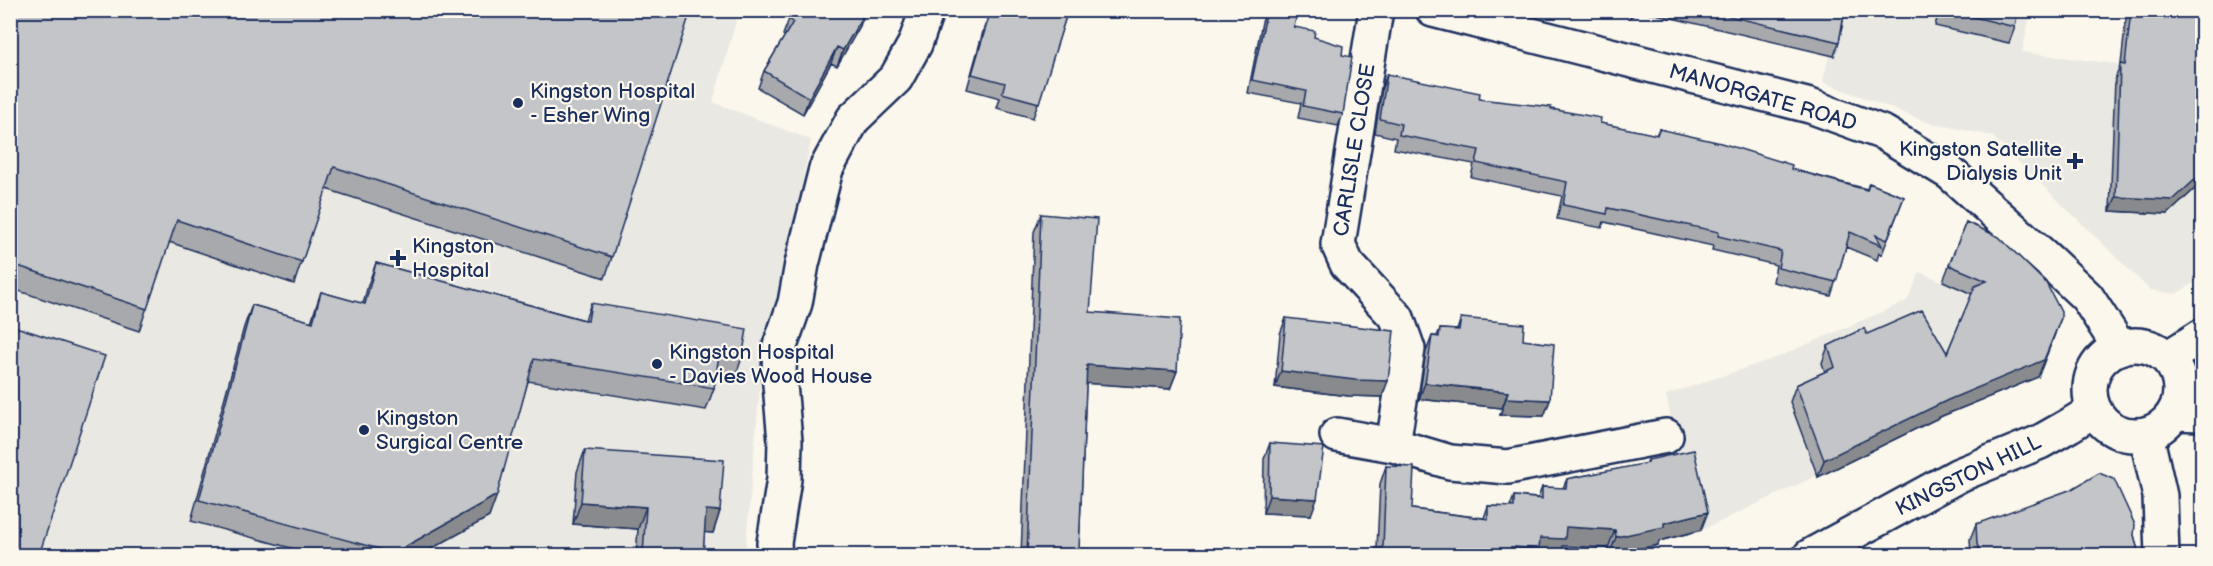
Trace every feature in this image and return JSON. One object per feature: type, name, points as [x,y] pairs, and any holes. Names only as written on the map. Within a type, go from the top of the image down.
[{"type":"street","points":[[775,555],[774,543],[784,479],[785,441],[779,373],[780,346],[795,303],[802,264],[826,169],[853,119],[896,78],[915,44],[927,10]]},
{"type":"street","name":"CARLISLE CLOSE","points":[[1376,10],[1338,244],[1347,264],[1397,318],[1408,349],[1393,445]]},
{"type":"street","name":"MANORGATE ROAD","points":[[1433,10],[1810,106],[1884,133],[1950,172],[2049,261],[2087,297],[2120,348]]},
{"type":"street","points":[[2168,358],[2202,336]]},
{"type":"street","points":[[2130,344],[2151,347],[2168,358],[2178,376],[2180,396],[2188,413],[2146,434],[2124,434],[2108,426],[2094,410],[2089,394],[2091,374],[2098,362],[2111,351],[2120,348],[2130,344]]},
{"type":"street","name":"KINGSTON HILL","points":[[1810,555],[1959,475],[2040,442],[2094,410]]},
{"type":"street","points":[[2146,434],[2160,496],[2162,555]]},
{"type":"street","points":[[1337,435],[1393,445],[1450,462],[1508,467],[1666,436]]},
{"type":"shaded area","points":[[1839,10],[2031,11],[2022,52],[2157,69],[2194,69],[2202,66],[2202,278],[2176,294],[2150,290],[1992,136],[1927,122],[1823,82]]},
{"type":"shaded area","name":"Kingston Hospital","points":[[10,11],[739,11],[713,102],[811,140],[761,375],[745,555],[11,555]]},
{"type":"shaded area","points":[[1920,272],[2057,331],[2038,377],[1942,416],[1696,533],[1666,395],[1778,357],[1907,301]]},
{"type":"building","points":[[10,10],[691,10],[612,257],[334,167],[302,262],[177,220],[147,309],[18,266],[10,288]]},
{"type":"building","points":[[794,10],[866,10],[843,50],[837,47],[809,98],[764,71],[793,22],[789,19]]},
{"type":"building","points":[[993,10],[1068,10],[1039,103],[1002,93],[1005,83],[972,74],[990,13]]},
{"type":"building","points":[[1267,10],[1297,14],[1294,27],[1315,31],[1314,37],[1343,46],[1342,55],[1352,57],[1343,114],[1303,106],[1306,91],[1252,80]]},
{"type":"building","points":[[1704,10],[1845,10],[1839,42]]},
{"type":"building","points":[[1945,10],[2018,10],[2015,27]]},
{"type":"building","points":[[2131,10],[2202,10],[2198,70],[2202,80],[2202,173],[2173,200],[2116,197],[2120,64],[2125,65]]},
{"type":"building","points":[[1387,74],[1480,93],[1479,99],[1551,107],[1551,109],[1601,118],[1600,123],[1657,135],[1659,129],[1721,143],[1792,165],[1791,169],[1867,190],[1869,183],[1904,197],[1887,240],[1876,235],[1882,246],[1850,232],[1836,282],[1778,268],[1781,251],[1718,236],[1719,232],[1608,208],[1607,214],[1563,205],[1567,182],[1476,163],[1479,150],[1399,135],[1401,124],[1380,119]]},
{"type":"building","points":[[1041,214],[1097,219],[1090,312],[1180,319],[1177,371],[1087,365],[1079,549],[1222,555],[1027,555]]},
{"type":"building","points":[[1966,222],[1999,237],[2046,283],[2061,312],[2061,318],[2044,360],[1948,400],[1824,460],[1796,385],[1835,367],[1828,346],[1864,328],[1867,334],[1922,310],[1947,353],[1975,286],[1987,281],[1949,265]]},
{"type":"building","name":"Kingston Surgical Centre","points":[[376,263],[588,321],[591,303],[747,329],[742,358],[719,355],[714,388],[534,359],[497,495],[394,553],[199,500],[252,305],[313,322],[321,292],[365,304]]},
{"type":"building","points":[[1286,318],[1394,331],[1388,381],[1355,380],[1281,371]]},
{"type":"building","points":[[1461,318],[1524,324],[1523,340],[1554,344],[1550,400],[1506,398],[1508,392],[1425,383],[1432,336],[1439,337],[1440,329],[1459,330]]},
{"type":"building","points":[[10,325],[105,356],[39,555],[10,555]]},
{"type":"building","points":[[1270,443],[1324,447],[1317,499],[1269,496]]},
{"type":"building","points":[[585,450],[724,460],[720,511],[706,510],[703,555],[643,555],[646,507],[581,502]]},
{"type":"building","points":[[1694,450],[1708,512],[1664,523],[1664,527],[1616,537],[1615,530],[1566,527],[1565,539],[1540,538],[1539,549],[1515,547],[1514,555],[1375,555],[1376,548],[1383,548],[1386,466],[1414,467],[1412,509],[1488,519],[1488,506],[1514,507],[1514,496],[1542,499],[1542,487],[1566,488],[1567,479],[1648,463],[1648,460]]},
{"type":"building","points":[[2099,473],[2114,479],[2135,525],[2134,535],[2138,551],[2133,555],[1981,555],[1977,544],[1976,524],[2072,489]]},
{"type":"place","name":"Kingston Hospital - Esher Wing","points":[[518,103]]},
{"type":"place","name":"Kingston Satellite Dialysis Unit","points":[[2075,161]]},
{"type":"place","name":"Kingston Hospital","points":[[398,258]]},
{"type":"place","name":"Kingston Hospital - Davies Wood House","points":[[657,364]]},
{"type":"place","name":"Kingston Surgical Centre","points":[[364,430]]}]
